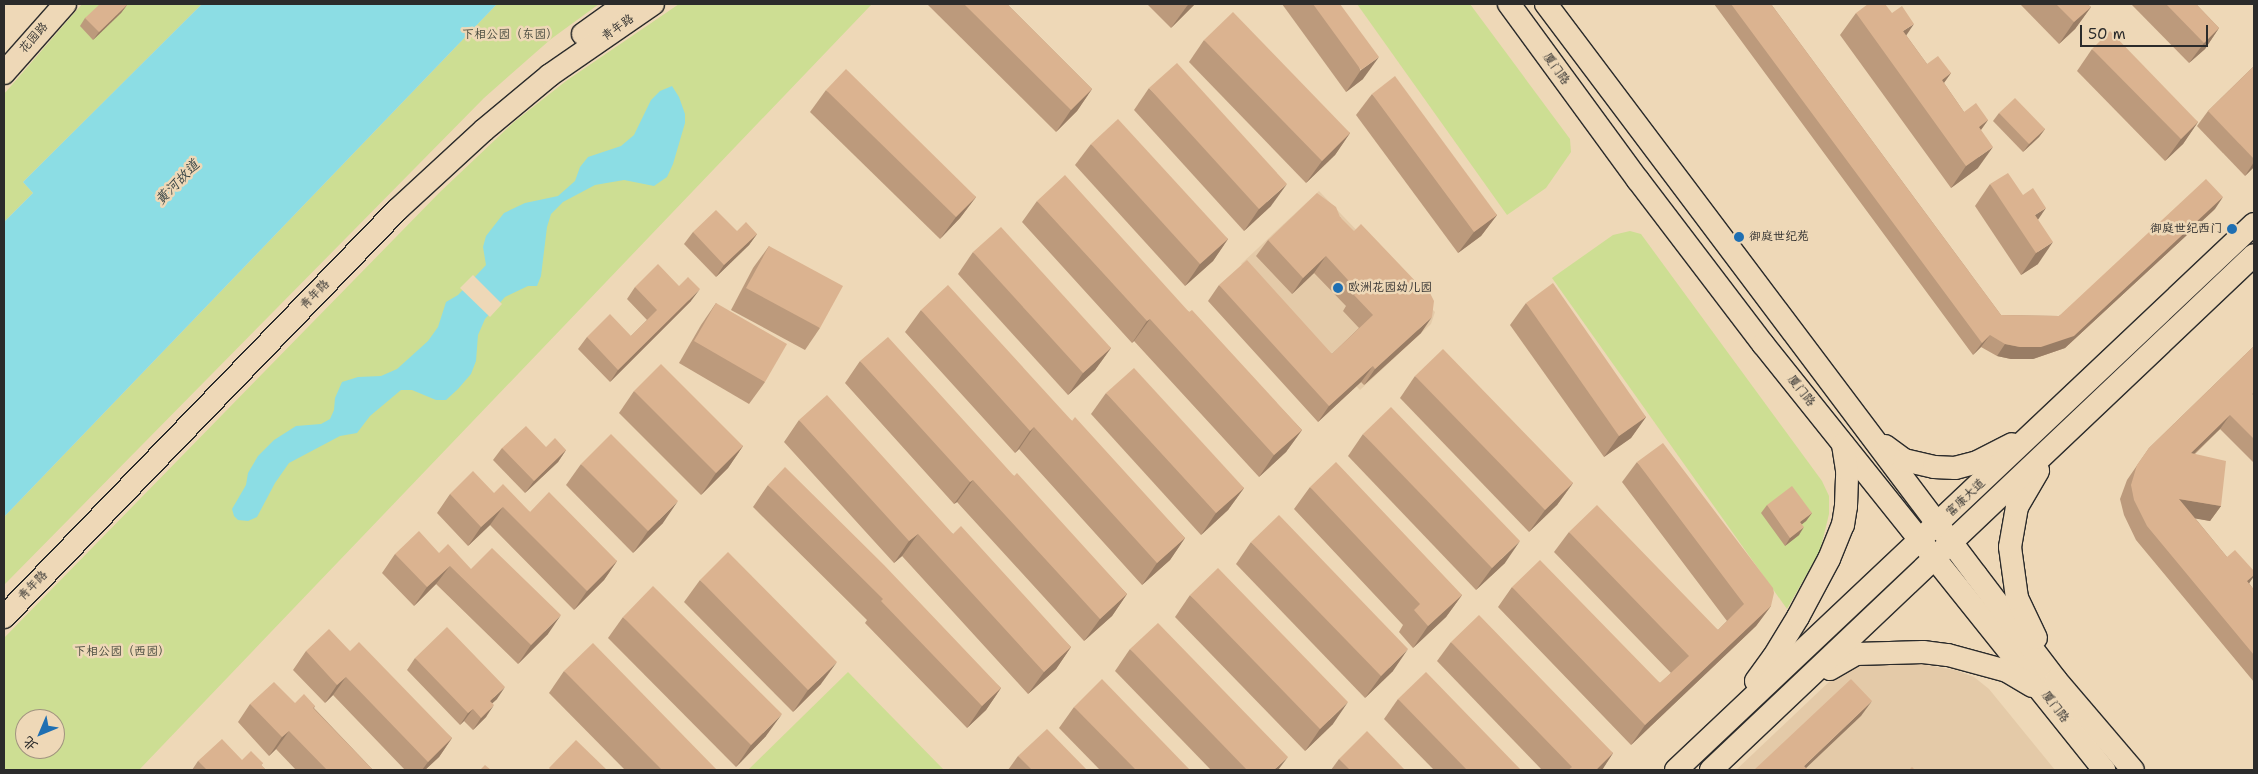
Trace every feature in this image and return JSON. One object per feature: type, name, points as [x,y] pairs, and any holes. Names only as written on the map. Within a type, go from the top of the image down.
[{"type":"street","name":"花园路","points":[[4,72],[65,4]]},
{"type":"street","name":"青年路","points":[[4,601],[388,201],[528,72],[625,4]]},
{"type":"street","name":"青年路","points":[[4,617],[397,210],[484,130],[550,75],[653,4]]},
{"type":"street","name":"厦门路","points":[[1509,4],[1647,192],[1842,444],[1920,541],[2050,686],[2133,770]]},
{"type":"street","name":"厦门路","points":[[1546,4],[1951,542],[2050,686],[2104,770]]},
{"type":"street","name":"富康大道","points":[[1676,770],[1938,525],[2254,224]]},
{"type":"street","name":"富康大道","points":[[1711,770],[2254,255]]},
{"type":"street","points":[[1868,433],[1904,460],[1934,467],[1955,468],[1977,462],[2009,446],[2042,424]]},
{"type":"street","points":[[2050,686],[2017,598],[2010,547],[2017,508],[2056,443]]},
{"type":"street","points":[[1726,723],[1773,658],[1829,559],[1843,525],[1846,506],[1847,470],[1842,444]]},
{"type":"street","points":[[1744,739],[1831,668],[1856,654],[1923,652],[1948,655],[2007,671],[2050,686]]},
{"type":"shaded area","name":"欧洲花园幼儿园","points":[[1319,191],[1435,312],[1431,324],[1360,390],[1241,264]]},
{"type":"shaded area","points":[[1914,663],[1955,670],[1974,677],[1989,689],[2055,770],[1736,770],[1831,680],[1852,668],[1869,664]]},
{"type":"green space","points":[[82,4],[202,4],[23,182],[33,193],[4,222],[4,94]]},
{"type":"green space","name":"下相公园（东园）","points":[[497,4],[599,4],[551,39],[484,98],[4,585],[4,517]]},
{"type":"green space","name":"下相公园（西园）","points":[[679,4],[872,4],[139,770],[4,770],[4,638],[440,192],[514,122],[566,81]]},
{"type":"green space","points":[[1357,4],[1470,4],[1570,139],[1571,152],[1546,188],[1507,215]]},
{"type":"green space","points":[[1630,231],[1641,234],[1822,481],[1829,496],[1829,514],[1820,551],[1787,609],[1552,278],[1613,235]]},
{"type":"green space","points":[[848,672],[944,770],[748,770]]},
{"type":"water","name":"黄河故道","points":[[202,4],[497,4],[4,517],[4,222],[33,193],[23,182]]},
{"type":"water","points":[[672,86],[679,97],[685,114],[685,123],[673,164],[667,177],[654,186],[624,180],[595,185],[563,202],[551,214],[547,227],[541,276],[537,286],[528,286],[505,297],[485,319],[478,335],[476,361],[471,374],[458,389],[446,400],[436,400],[412,390],[401,390],[370,416],[357,433],[340,436],[289,463],[275,483],[257,517],[248,521],[238,520],[234,516],[232,509],[246,485],[248,473],[258,456],[274,440],[296,426],[321,424],[330,419],[334,410],[335,398],[342,382],[358,377],[381,376],[397,369],[428,341],[438,327],[446,302],[458,295],[486,265],[483,247],[486,236],[504,213],[525,203],[558,196],[575,181],[580,167],[588,157],[621,146],[634,135],[651,100],[660,91]]},
{"type":"pier","points":[[473,275],[502,304],[490,317],[460,288]]},
{"type":"building","points":[[100,4],[127,5],[99,32],[85,18]]},
{"type":"building","points":[[964,4],[1007,4],[1092,89],[1071,110]]},
{"type":"building","points":[[1313,4],[1340,4],[1379,57],[1361,70]]},
{"type":"building","points":[[1731,4],[1771,4],[2001,315],[2059,316],[2206,179],[2223,197],[2074,336],[2041,347],[2020,347],[2005,344],[1990,335],[1982,343]]},
{"type":"building","points":[[1868,4],[1885,4],[1892,13],[1902,6],[1914,24],[1903,31],[1927,64],[1938,56],[1951,73],[1942,80],[1964,112],[1976,103],[1988,120],[1979,127],[1993,147],[1966,166],[1856,13]]},
{"type":"building","points":[[2056,4],[2087,4],[2091,7],[2074,22]]},
{"type":"building","points":[[2166,4],[2196,4],[2219,28],[2204,43]]},
{"type":"building","points":[[1233,12],[1350,133],[1322,161],[1204,40]]},
{"type":"building","points":[[2110,31],[2198,122],[2181,139],[2092,49]]},
{"type":"building","points":[[1177,63],[1287,184],[1259,209],[1149,88]]},
{"type":"building","points":[[2254,66],[2254,159],[2208,111]]},
{"type":"building","points":[[846,69],[976,197],[956,217],[826,90]]},
{"type":"building","points":[[1395,76],[1497,215],[1474,232],[1372,94]]},
{"type":"building","points":[[2015,98],[2045,129],[2029,144],[1999,113]]},
{"type":"building","points":[[1118,119],[1228,239],[1200,264],[1091,144]]},
{"type":"building","points":[[2008,173],[2023,195],[2033,188],[2046,208],[2035,215],[2053,242],[2036,253],[1990,184]]},
{"type":"building","points":[[1065,175],[1189,312],[1192,310],[1302,430],[1274,455],[1150,319],[1147,321],[1037,201]]},
{"type":"building","name":"欧洲花园幼儿园","points":[[1317,193],[1336,207],[1340,217],[1354,231],[1361,224],[1420,286],[1429,291],[1434,301],[1432,317],[1375,369],[1373,366],[1329,406],[1219,285],[1247,260],[1332,354],[1373,315],[1354,295],[1358,291],[1326,256],[1303,278],[1268,240]]},
{"type":"building","points":[[716,210],[737,231],[746,222],[757,234],[724,265],[693,232]]},
{"type":"building","points":[[1001,227],[1111,348],[1083,373],[973,252]]},
{"type":"building","points":[[769,246],[843,286],[820,328],[746,288]]},
{"type":"building","points":[[658,264],[679,286],[688,277],[700,289],[618,370],[587,337],[610,314],[631,336],[657,310],[635,287]]},
{"type":"building","points":[[1553,283],[1646,417],[1619,436],[1526,303]]},
{"type":"building","points":[[948,285],[1072,421],[1075,417],[1185,538],[1157,563],[1034,427],[1030,431],[921,310]]},
{"type":"building","points":[[716,303],[787,344],[765,382],[694,341]]},
{"type":"building","points":[[888,337],[1014,476],[1017,473],[1127,594],[1100,619],[973,480],[970,482],[860,361]]},
{"type":"building","points":[[2254,346],[2254,392],[2252,394],[2254,396],[2254,439],[2230,415],[2191,453],[2226,461],[2221,506],[2179,499],[2227,557],[2235,550],[2254,571],[2254,575],[2247,581],[2254,590],[2254,655],[2147,526],[2134,500],[2131,485],[2137,465],[2149,448]]},
{"type":"building","points":[[1443,349],[1573,483],[1545,510],[1415,376]]},
{"type":"building","points":[[661,364],[743,446],[716,473],[634,391]]},
{"type":"building","points":[[1134,368],[1244,488],[1216,513],[1106,393]]},
{"type":"building","points":[[827,395],[953,534],[961,526],[1071,647],[1044,672],[918,534],[909,541],[799,420]]},
{"type":"building","points":[[1391,407],[1520,541],[1492,568],[1363,434]]},
{"type":"building","points":[[526,426],[546,447],[555,438],[566,450],[534,481],[502,448]]},
{"type":"building","points":[[611,434],[678,501],[648,531],[581,464]]},
{"type":"building","points":[[1663,443],[1773,588],[1774,593],[1771,606],[1645,725],[1512,587],[1540,560],[1660,683],[1689,656],[1569,532],[1597,505],[1718,630],[1744,604],[1637,462]]},
{"type":"building","points":[[1336,462],[1462,595],[1428,626],[1414,610],[1420,604],[1310,487]]},
{"type":"building","points":[[785,467],[884,565],[1001,688],[982,706],[881,601],[883,599],[768,485]]},
{"type":"building","points":[[473,471],[494,493],[503,484],[530,512],[549,492],[617,561],[587,591],[503,507],[481,527],[450,494]]},
{"type":"building","points":[[1792,486],[1812,513],[1800,522],[1804,527],[1790,538],[1767,505]]},
{"type":"building","points":[[1279,515],[1408,649],[1381,676],[1251,542]]},
{"type":"building","points":[[419,531],[439,553],[448,544],[471,569],[492,548],[561,615],[531,645],[450,566],[427,587],[395,554]]},
{"type":"building","points":[[728,552],[837,662],[808,690],[700,580]]},
{"type":"building","points":[[1218,568],[1348,702],[1320,729],[1190,595]]},
{"type":"building","points":[[653,586],[782,714],[751,745],[623,617]]},
{"type":"building","points":[[1479,615],[1613,753],[1596,770],[1568,770],[1572,767],[1451,642]]},
{"type":"building","points":[[1158,623],[1288,757],[1274,770],[1247,770],[1130,649]]},
{"type":"building","points":[[447,627],[505,687],[490,701],[494,705],[481,718],[473,709],[468,713],[415,658]]},
{"type":"building","points":[[329,629],[350,651],[359,642],[452,738],[428,762],[346,677],[337,685],[306,651]]},
{"type":"building","points":[[593,643],[717,770],[662,770],[564,671]]},
{"type":"building","points":[[1426,672],[1521,770],[1467,770],[1398,699]]},
{"type":"building","points":[[1102,679],[1190,770],[1136,770],[1074,707]]},
{"type":"building","points":[[1851,679],[1872,701],[1804,766],[1808,770],[1754,770]]},
{"type":"building","points":[[274,682],[295,703],[304,694],[315,706],[313,708],[373,770],[327,770],[289,731],[282,737],[250,704]]},
{"type":"building","points":[[1047,729],[1087,770],[1032,770],[1018,756]]},
{"type":"building","points":[[1367,731],[1405,770],[1350,770],[1339,759]]},
{"type":"building","points":[[222,739],[242,760],[251,751],[263,763],[261,765],[266,770],[207,770],[198,761]]},
{"type":"building","points":[[576,740],[607,770],[551,770],[549,768]]},
{"type":"building","points":[[485,765],[491,770],[480,770]]},
{"type":"place","name":"御庭世纪西门","points":[[2232,229]]},
{"type":"place","name":"御庭世纪苑","points":[[1739,237]]},
{"type":"place","name":"欧洲花园幼儿园","points":[[1338,288]]}]
